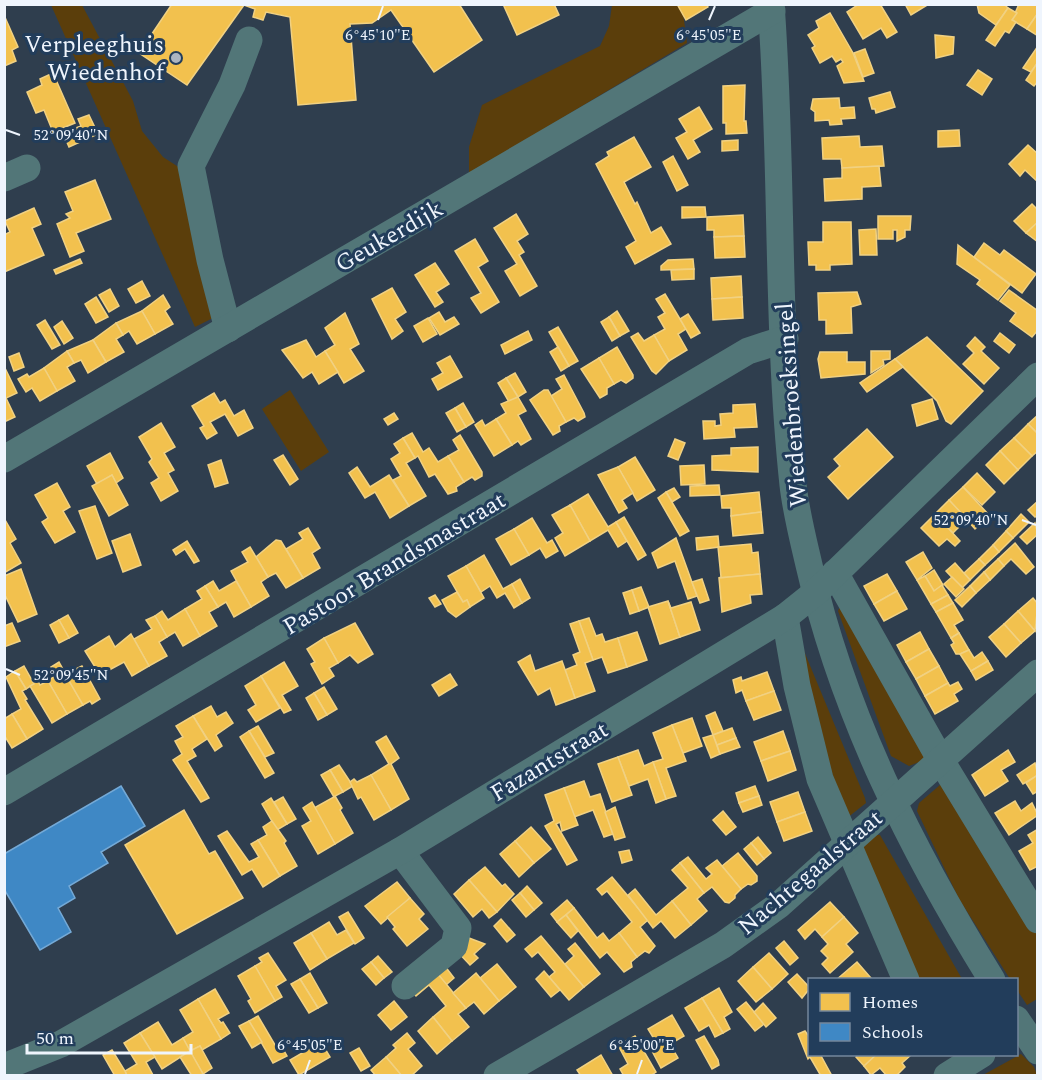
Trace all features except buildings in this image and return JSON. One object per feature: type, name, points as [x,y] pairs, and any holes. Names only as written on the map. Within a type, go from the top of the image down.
[{"type":"street","name":"Geukerdijk","points":[[4,459],[772,8]]},
{"type":"street","name":"Wiedenbroeksingel","points":[[772,8],[793,487],[815,593],[834,659],[871,754],[926,869],[991,978]]},
{"type":"street","points":[[228,329],[210,260],[191,166],[232,85],[249,40]]},
{"type":"street","name":"Pastoor Brandsmastraat","points":[[4,792],[748,351],[785,339]]},
{"type":"street","name":"Fazantstraat","points":[[4,1066],[61,1044],[400,851],[785,617],[815,593],[1038,376]]},
{"type":"street","points":[[835,573],[940,759],[1038,920]]},
{"type":"street","points":[[785,617],[797,686],[820,779],[905,978]]},
{"type":"street","name":"Nachtegaalstraat","points":[[497,1076],[723,945],[779,905],[1038,673]]},
{"type":"street","points":[[400,851],[459,928],[454,946],[405,986]]},
{"type":"street","points":[[1023,1025],[1038,1051]]},
{"type":"street","points":[[939,1056],[947,1076],[979,1056]]},
{"type":"shaded area","points":[[51,5],[82,5],[133,101],[142,131],[163,157],[180,168],[219,315],[195,327]]},
{"type":"shaded area","points":[[612,5],[682,5],[687,43],[469,174],[469,147],[482,105],[600,46],[609,26]]},
{"type":"shaded area","points":[[290,390],[329,452],[301,471],[262,409]]},
{"type":"shaded area","points":[[841,604],[928,745],[924,760],[909,766],[891,756],[838,611]]},
{"type":"shaded area","points":[[793,634],[799,639],[865,798],[866,803],[847,818],[844,816]]},
{"type":"shaded area","points":[[947,779],[1037,928],[1037,999],[1027,1005],[1018,992],[1018,978],[1009,978],[959,899],[917,811],[919,803]]},
{"type":"shaded area","points":[[876,835],[880,835],[961,978],[909,978],[859,851]]},
{"type":"shaded area","points":[[1021,1054],[1034,1067],[1037,1075],[983,1075],[1018,1056]]},
{"type":"place","name":"Verpleeghuis Wiedenhof","points":[[176,58]]}]
